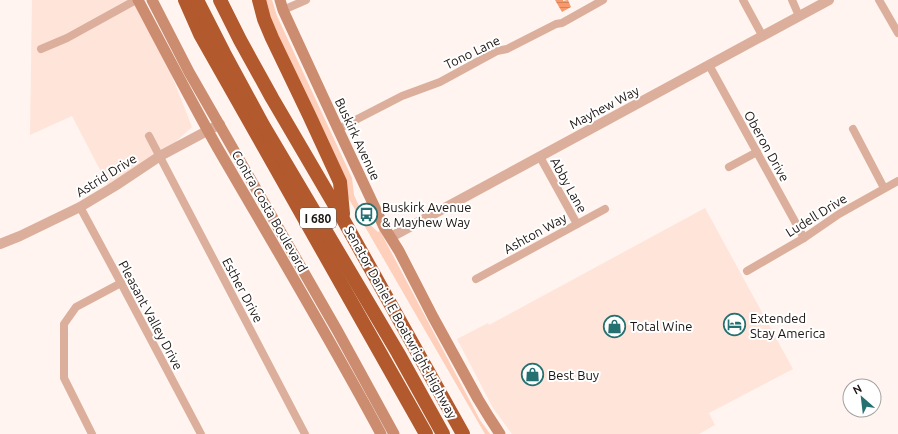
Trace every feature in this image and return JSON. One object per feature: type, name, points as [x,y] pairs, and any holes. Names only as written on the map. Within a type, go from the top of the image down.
[{"type":"highway","points":[[177,0],[200,34]]},
{"type":"highway","name":"I 680","points":[[185,0],[200,34],[426,434]]},
{"type":"highway","name":"I 680","points":[[197,0],[224,54],[263,125],[398,353],[443,434]]},
{"type":"highway","name":"Senator Daniel E Boatwright Highway","points":[[220,0],[272,98],[344,221],[463,434]]},
{"type":"highway","points":[[259,0],[264,19],[272,38],[340,182],[344,221]]},
{"type":"main road","name":"Contra Costa Boulevard","points":[[137,0],[208,130],[381,434]]},
{"type":"main road","name":"Contra Costa Boulevard","points":[[152,0],[189,72],[337,330],[394,434]]},
{"type":"main road","name":"Buskirk Avenue","points":[[281,5],[384,227],[399,250],[488,417],[500,434]]},
{"type":"street","points":[[41,49],[67,38],[137,0]]},
{"type":"street","points":[[281,5],[306,0]]},
{"type":"street","name":"Tono Lane","points":[[338,129],[402,96],[440,82],[497,51],[507,49],[603,0]]},
{"type":"street","points":[[743,0],[762,36]]},
{"type":"street","points":[[792,0],[799,16]]},
{"type":"street","name":"Mayhew Way","points":[[391,237],[829,0]]},
{"type":"street","points":[[879,0],[898,33]]},
{"type":"street","name":"Oberon Drive","points":[[709,65],[804,238]]},
{"type":"street","name":"Astrid Drive","points":[[1,243],[20,236],[80,207],[160,156],[220,124]]},
{"type":"street","points":[[853,128],[884,188]]},
{"type":"street","name":"Esther Drive","points":[[149,136],[305,434]]},
{"type":"street","points":[[729,167],[757,152]]},
{"type":"street","name":"Abby Lane","points":[[540,157],[577,224]]},
{"type":"street","name":"Ludell Drive","points":[[747,271],[804,238],[839,214],[898,181]]},
{"type":"street","name":"Pleasant Valley Drive","points":[[80,207],[201,434]]},
{"type":"street","name":"Ashton Way","points":[[476,279],[605,209]]},
{"type":"street","points":[[92,434],[64,378],[64,324],[76,307],[121,283]]},
{"type":"shaded area","points":[[32,0],[138,0],[154,30],[192,127],[160,156],[110,189],[72,116],[30,135]]},
{"type":"shaded area","points":[[259,0],[272,0],[277,16],[352,178],[354,195],[366,221],[378,232],[380,231],[480,420],[490,434],[485,434],[342,187]]},
{"type":"shaded area","points":[[555,0],[568,0],[571,7],[562,12]]},
{"type":"shaded area","points":[[705,208],[793,369],[709,413],[715,425],[699,434],[512,434],[493,408],[457,339],[488,323],[489,325]]},
{"type":"place","name":"Buskirk Avenue & Mayhew Way","points":[[366,214]]},
{"type":"place","name":"Extended Stay America","points":[[734,325]]},
{"type":"place","name":"Total Wine","points":[[614,326]]},
{"type":"place","name":"Best Buy","points":[[532,375]]}]
